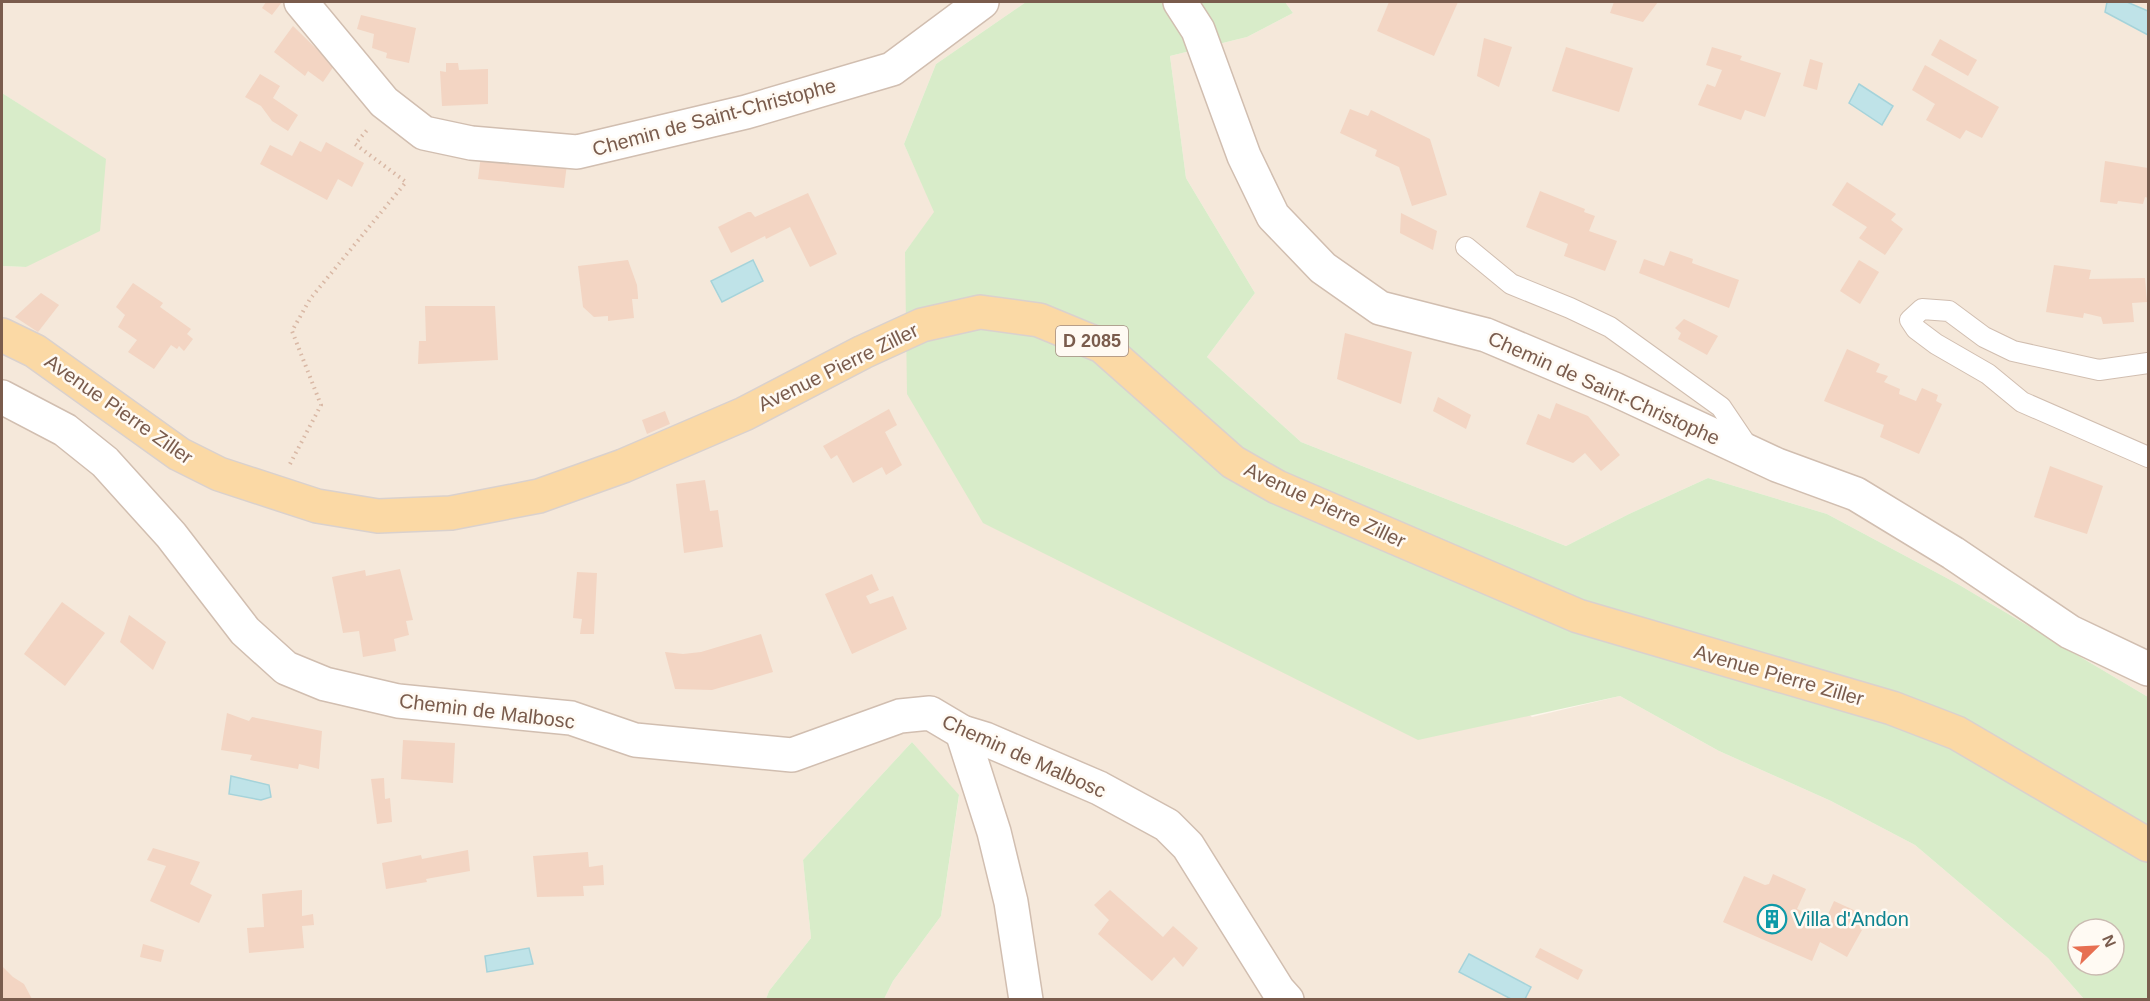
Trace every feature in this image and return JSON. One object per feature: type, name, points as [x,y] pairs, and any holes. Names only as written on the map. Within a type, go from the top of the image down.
[{"type":"main road","name":"Avenue Pierre Ziller","points":[[2,335],[35,351],[179,454],[219,474],[317,506],[378,516],[451,513],[550,492],[623,466],[744,414],[863,352],[922,325],[980,312],[1040,320],[1102,345],[1233,462],[1277,487],[1578,616],[1892,708],[1957,734],[2148,845]]},
{"type":"street","name":"Chemin de Saint-Christophe","points":[[301,2],[388,105],[424,133],[471,143],[577,152],[746,112],[892,69],[982,2]]},
{"type":"street","name":"Chemin de Saint-Christophe","points":[[1180,2],[1198,30],[1244,156],[1273,216],[1323,268],[1380,308],[1486,335],[1614,389],[1777,465],[1856,494],[1953,553],[2070,632],[2148,669]]},
{"type":"street","name":"Chemin de Malbosc","points":[[2,397],[65,430],[105,462],[171,535],[245,631],[286,668],[325,684],[398,701],[571,718],[635,740],[792,755],[900,716],[930,713],[962,732],[985,739],[1099,788],[1167,825],[1188,846],[1278,990],[1287,999]]},
{"type":"street","points":[[962,732],[994,831],[1011,902],[1026,999]]},
{"type":"lane","points":[[1466,247],[1510,284],[1610,327],[1721,407],[1753,454]]},
{"type":"lane","points":[[2148,363],[2099,370],[2013,351],[1984,338],[1949,311],[1922,309],[1910,320],[1916,329],[1936,344],[1988,374],[2022,402],[2148,457]]},
{"type":"path","points":[[289,466],[321,405],[292,331],[310,298],[406,182],[355,144],[388,105]]},
{"type":"shaded area","points":[[2,2],[1026,2],[936,64],[904,144],[935,212],[905,252],[1532,717],[1620,696],[1719,751],[1831,801],[1915,845],[2048,958],[2084,999],[884,999],[893,981],[941,916],[959,796],[912,742],[803,860],[811,938],[769,991],[766,999],[2,999],[2,266],[26,267],[106,160],[2,93]]},
{"type":"shaded area","points":[[1285,2],[2148,2],[2148,697],[1956,583],[1827,514],[1708,478],[1566,546],[1301,442],[1207,357],[1255,293],[1186,178],[1170,56],[1247,37],[1293,13]]},
{"type":"green space","points":[[1026,2],[1285,2],[1293,13],[1247,37],[1170,56],[1186,178],[1255,293],[1207,357],[1301,442],[1566,546],[1708,478],[1827,514],[1956,583],[2148,697],[2148,999],[2084,999],[2048,958],[1915,845],[1831,801],[1719,751],[1620,696],[1418,740],[983,523],[907,394],[905,252],[934,212],[904,144],[936,64]]},
{"type":"green space","points":[[2,93],[106,159],[100,231],[26,267],[2,266]]},
{"type":"green space","points":[[912,742],[959,795],[941,916],[893,981],[884,999],[766,999],[769,991],[811,938],[803,860]]},
{"type":"water","points":[[2107,2],[2127,2],[2148,11],[2148,35],[2105,12]]},
{"type":"water","points":[[1859,84],[1893,106],[1882,125],[1849,103]]},
{"type":"water","points":[[753,260],[763,281],[722,302],[711,281]]},
{"type":"water","points":[[231,776],[269,785],[271,797],[261,800],[229,794]]},
{"type":"water","points":[[529,948],[533,964],[487,972],[485,956]]},
{"type":"water","points":[[1469,954],[1531,987],[1525,999],[1511,999],[1459,972]]},
{"type":"building","points":[[266,2],[282,2],[272,15],[262,8]]},
{"type":"building","points":[[1389,2],[1458,2],[1434,56],[1377,31]]},
{"type":"building","points":[[1614,2],[1658,2],[1643,22],[1610,13]]},
{"type":"building","points":[[361,15],[416,28],[409,63],[386,58],[387,53],[372,48],[374,34],[357,29]]},
{"type":"building","points":[[293,26],[334,66],[323,82],[308,71],[305,76],[274,52]]},
{"type":"building","points":[[1484,38],[1512,47],[1499,87],[1477,76]]},
{"type":"building","points":[[1940,39],[1977,60],[1968,76],[1931,55]]},
{"type":"building","points":[[1566,47],[1633,68],[1619,112],[1552,91]]},
{"type":"building","points":[[1712,47],[1742,56],[1740,60],[1781,73],[1765,117],[1745,110],[1741,120],[1698,105],[1707,84],[1715,87],[1722,70],[1706,65]]},
{"type":"building","points":[[1810,59],[1823,63],[1817,90],[1803,86]]},
{"type":"building","points":[[446,63],[458,63],[459,70],[488,69],[488,104],[442,106],[440,71],[446,72]]},
{"type":"building","points":[[1925,65],[1999,107],[1982,138],[1966,130],[1960,139],[1926,120],[1935,104],[1912,90]]},
{"type":"building","points":[[260,74],[280,86],[273,98],[298,115],[288,131],[272,121],[261,106],[245,97]]},
{"type":"building","points":[[1350,109],[1368,116],[1371,110],[1430,139],[1447,195],[1412,206],[1399,167],[1375,156],[1377,150],[1340,133]]},
{"type":"building","points":[[300,141],[321,152],[326,142],[364,163],[352,187],[338,179],[327,200],[260,164],[270,145],[292,156]]},
{"type":"building","points":[[481,155],[567,164],[564,188],[478,179]]},
{"type":"building","points":[[2105,161],[2148,168],[2148,198],[2145,197],[2143,204],[2118,201],[2117,204],[2100,202]]},
{"type":"building","points":[[1847,182],[1896,214],[1891,220],[1903,229],[1885,255],[1859,238],[1867,227],[1832,205]]},
{"type":"building","points":[[1540,191],[1585,209],[1584,212],[1595,216],[1589,231],[1617,241],[1605,271],[1564,256],[1568,244],[1526,227]]},
{"type":"building","points":[[808,193],[837,254],[810,267],[790,227],[766,239],[765,236],[731,253],[718,227],[748,212],[755,217]]},
{"type":"building","points":[[1401,213],[1437,231],[1433,250],[1400,233]]},
{"type":"building","points":[[1670,251],[1693,259],[1692,263],[1739,280],[1729,308],[1639,273],[1644,259],[1664,266]]},
{"type":"building","points":[[628,260],[637,285],[638,299],[632,299],[634,318],[608,321],[608,316],[594,317],[583,307],[578,266]]},
{"type":"building","points":[[1859,260],[1879,272],[1860,304],[1840,291]]},
{"type":"building","points":[[2054,265],[2091,270],[2089,279],[2145,278],[2147,302],[2132,303],[2134,322],[2103,324],[2101,317],[2084,313],[2083,318],[2046,312]]},
{"type":"building","points":[[133,283],[163,303],[160,307],[191,329],[187,334],[193,339],[184,351],[179,346],[177,349],[171,345],[154,369],[128,352],[137,340],[118,327],[125,315],[116,307]]},
{"type":"building","points":[[41,293],[59,305],[38,332],[15,317]]},
{"type":"building","points":[[425,306],[495,306],[498,360],[418,364],[419,341],[426,341]]},
{"type":"building","points":[[1684,319],[1718,336],[1707,355],[1678,339],[1681,333],[1675,328]]},
{"type":"building","points":[[1345,333],[1412,352],[1401,404],[1337,379]]},
{"type":"building","points":[[1847,349],[1880,364],[1876,372],[1888,376],[1884,382],[1900,389],[1899,394],[1916,401],[1922,388],[1938,395],[1936,401],[1942,404],[1919,454],[1880,437],[1884,425],[1824,401]]},
{"type":"building","points":[[1438,397],[1471,415],[1466,429],[1433,411]]},
{"type":"building","points":[[1556,403],[1588,416],[1620,455],[1601,471],[1585,453],[1573,463],[1526,444],[1538,414],[1550,419]]},
{"type":"building","points":[[889,409],[897,425],[885,432],[902,465],[886,475],[882,467],[853,483],[837,455],[831,459],[823,446]]},
{"type":"building","points":[[665,411],[670,424],[647,434],[642,420]]},
{"type":"building","points":[[2050,466],[2103,486],[2087,534],[2034,517]]},
{"type":"building","points":[[705,480],[710,511],[718,510],[723,547],[684,553],[676,484]]},
{"type":"building","points":[[400,569],[413,620],[406,621],[409,635],[394,639],[396,651],[363,657],[359,631],[343,633],[332,577],[365,570],[366,576]]},
{"type":"building","points":[[577,572],[597,573],[594,634],[580,634],[582,619],[573,618]]},
{"type":"building","points":[[872,574],[879,590],[866,596],[870,604],[893,596],[907,629],[852,654],[825,594]]},
{"type":"building","points":[[62,602],[105,633],[65,686],[24,654]]},
{"type":"building","points":[[129,615],[166,642],[153,670],[120,642]]},
{"type":"building","points":[[761,634],[773,672],[712,690],[675,689],[665,652],[683,654],[701,652]]},
{"type":"building","points":[[227,713],[249,721],[252,717],[322,731],[319,769],[299,764],[298,769],[250,760],[252,755],[221,750]]},
{"type":"building","points":[[403,740],[455,743],[453,783],[401,779]]},
{"type":"building","points":[[384,778],[385,799],[390,798],[392,822],[377,824],[371,779]]},
{"type":"building","points":[[153,848],[200,862],[190,884],[212,895],[199,923],[150,901],[166,866],[147,860]]},
{"type":"building","points":[[468,850],[470,871],[386,889],[382,863],[421,855],[422,859]]},
{"type":"building","points":[[588,852],[589,867],[603,865],[604,885],[583,886],[584,896],[537,897],[533,856]]},
{"type":"building","name":"Villa d'Andon","points":[[1773,874],[1806,889],[1797,909],[1825,921],[1834,901],[1867,916],[1847,957],[1820,942],[1812,961],[1723,922],[1744,876],[1765,885],[1769,884]]},
{"type":"building","points":[[302,890],[302,916],[313,914],[314,925],[302,926],[304,948],[249,953],[247,928],[264,927],[262,894]]},
{"type":"building","points":[[1110,890],[1163,937],[1173,926],[1198,948],[1183,967],[1174,957],[1152,981],[1098,934],[1109,920],[1094,905]]},
{"type":"building","points":[[143,944],[164,950],[161,962],[140,957]]},
{"type":"building","points":[[1540,948],[1583,970],[1578,980],[1535,957]]},
{"type":"building","points":[[2,966],[24,984],[32,999],[2,999]]},
{"type":"place","name":"Villa d'Andon","points":[[1772,919]]}]
